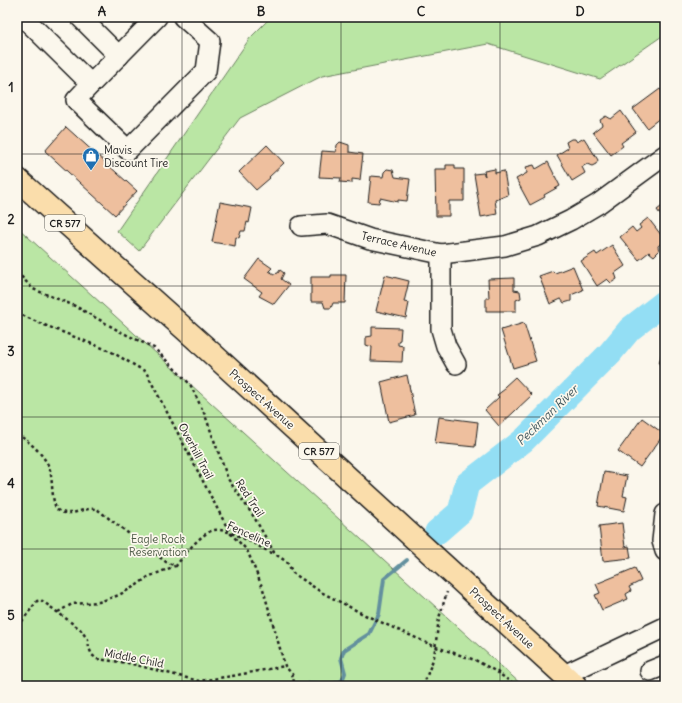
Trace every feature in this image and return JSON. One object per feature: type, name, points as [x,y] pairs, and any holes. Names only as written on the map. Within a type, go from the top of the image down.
[{"type":"main road","name":"Prospect Avenue","points":[[17,179],[454,573],[570,680]]},
{"type":"street","points":[[23,17],[92,84]]},
{"type":"street","points":[[80,17],[119,56]]},
{"type":"street","points":[[147,20],[119,56],[76,100],[128,150],[206,71],[210,41],[183,17]]},
{"type":"street","name":"Terrace Avenue","points":[[301,226],[327,224],[370,239],[440,254],[505,246],[538,236],[571,220],[598,204],[665,155]]},
{"type":"street","points":[[440,254],[441,329],[446,346],[456,364]]},
{"type":"street","points":[[665,514],[662,542],[665,551]]},
{"type":"street","points":[[570,680],[665,627]]},
{"type":"path","name":"Red Trail","points":[[17,272],[33,289],[74,306],[154,348],[190,384],[205,415],[228,479],[254,517],[275,554],[287,562],[294,573],[321,592],[380,623],[436,647],[475,660],[497,672],[516,686]]},
{"type":"path","name":"Overhill Trail","points":[[17,313],[110,351],[146,372],[230,533],[247,550],[263,589],[285,666],[292,674],[294,686]]},
{"type":"path","points":[[17,434],[35,448],[50,468],[54,505],[57,509],[69,513],[76,513],[88,508],[98,510],[104,513],[119,528],[134,536],[158,557],[176,566]]},
{"type":"path","name":"Fenceline","points":[[176,566],[188,549],[196,544],[202,536],[213,530],[220,530],[230,533],[275,554]]},
{"type":"path","points":[[58,612],[72,604],[99,602],[119,595],[148,577],[176,566]]},
{"type":"path","points":[[423,686],[431,670],[436,647],[439,618],[454,573]]},
{"type":"path","name":"Middle Child","points":[[19,624],[37,601],[45,601],[85,634],[89,648],[97,659],[128,663],[199,681],[285,666]]},
{"type":"path","points":[[17,633],[19,624]]},
{"type":"green space","points":[[271,17],[665,17],[665,34],[600,79],[488,44],[322,76],[240,118],[139,251],[117,231],[250,38]]},
{"type":"green space","name":"Eagle Rock Reservation","points":[[17,227],[523,686],[17,686]]},
{"type":"building","points":[[660,89],[665,95],[665,114],[647,128],[633,109]]},
{"type":"building","points":[[621,111],[636,132],[621,143],[623,146],[611,155],[593,132],[602,125],[600,120],[606,116],[611,119]]},
{"type":"building","name":"Mavis Discount Tire","points":[[66,127],[137,191],[115,215],[45,151]]},
{"type":"building","points":[[584,138],[598,160],[596,164],[592,166],[587,164],[582,167],[585,173],[572,181],[557,155],[568,148],[566,142],[571,139],[575,139],[577,142]]},
{"type":"building","points":[[340,142],[349,145],[349,152],[363,154],[360,180],[352,179],[352,183],[340,182],[341,178],[319,177],[322,151],[336,152],[337,145]]},
{"type":"building","points":[[267,145],[284,163],[256,190],[239,172]]},
{"type":"building","points":[[548,162],[560,186],[544,195],[545,197],[530,205],[516,179],[527,173],[526,167],[534,165],[536,169]]},
{"type":"building","points":[[446,165],[455,165],[455,169],[464,169],[464,201],[449,201],[449,216],[436,216],[435,169],[446,169]]},
{"type":"building","points":[[387,169],[393,170],[395,177],[410,179],[407,201],[398,200],[398,202],[380,198],[379,203],[368,202],[371,176],[383,177],[384,172]]},
{"type":"building","points":[[495,169],[495,173],[504,171],[508,195],[495,200],[497,214],[481,217],[474,174],[483,173],[485,176],[484,171]]},
{"type":"building","points":[[220,202],[252,208],[249,223],[247,222],[245,231],[241,231],[239,238],[236,237],[235,246],[212,242]]},
{"type":"building","points":[[665,204],[665,221],[657,210]]},
{"type":"building","points":[[648,218],[665,240],[658,246],[659,251],[654,256],[649,252],[639,260],[620,237],[632,227],[636,232],[641,228],[639,225]]},
{"type":"building","points":[[612,245],[625,266],[615,273],[617,279],[611,283],[607,279],[597,286],[581,261],[595,252],[597,255]]},
{"type":"building","points":[[259,259],[272,268],[269,271],[274,274],[278,273],[280,270],[284,273],[281,279],[289,285],[274,304],[259,296],[262,292],[244,279]]},
{"type":"building","points":[[573,266],[583,290],[571,295],[571,301],[564,303],[561,299],[550,304],[539,276],[553,271],[555,273]]},
{"type":"building","points":[[331,275],[346,275],[345,303],[333,303],[331,308],[325,308],[323,302],[311,302],[311,277],[331,277]]},
{"type":"building","points":[[385,275],[409,281],[404,302],[409,303],[406,318],[376,311]]},
{"type":"building","points":[[514,278],[514,290],[520,291],[521,298],[516,300],[516,311],[486,311],[486,298],[489,298],[488,279]]},
{"type":"building","points":[[524,323],[536,361],[513,368],[501,330]]},
{"type":"building","points":[[372,327],[401,328],[398,345],[403,346],[402,362],[371,361],[372,347],[366,345],[366,337],[372,336]]},
{"type":"building","points":[[665,338],[665,366],[659,364]]},
{"type":"building","points":[[407,375],[415,415],[389,422],[381,382]]},
{"type":"building","points":[[515,377],[532,395],[499,426],[485,410],[499,397],[497,395],[505,389],[504,387]]},
{"type":"building","points":[[439,417],[478,422],[475,447],[435,443]]},
{"type":"building","points":[[642,418],[664,434],[640,467],[618,451]]},
{"type":"building","points":[[604,472],[627,476],[623,496],[627,497],[624,511],[598,506]]},
{"type":"building","points":[[622,523],[625,547],[629,546],[631,558],[603,561],[599,526]]},
{"type":"building","points":[[635,568],[641,581],[629,587],[631,591],[626,594],[628,599],[602,610],[595,595],[600,593],[596,584]]},
{"type":"waterway","name":"Peckman River","points":[[437,532],[460,512],[467,484],[524,440],[610,353],[630,329],[665,302]]},
{"type":"waterway","name":"Peckman River","points":[[308,686],[309,683],[331,685],[342,681],[345,673],[341,658],[344,650],[369,634],[379,614],[384,579],[407,560]]},
{"type":"place","name":"Mavis Discount Tire","points":[[91,171]]}]
